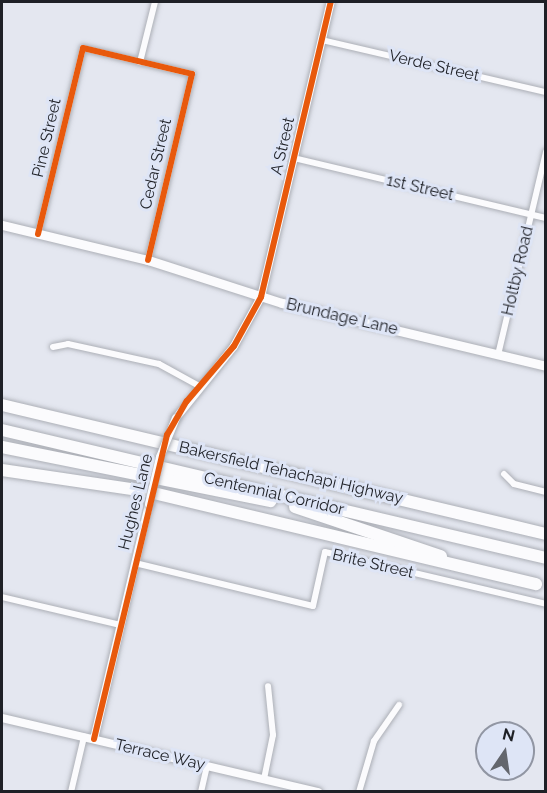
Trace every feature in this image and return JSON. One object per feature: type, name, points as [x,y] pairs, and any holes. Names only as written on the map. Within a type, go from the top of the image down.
[{"type":"highway","name":"Bakersfield Tehachapi Highway","points":[[2,405],[546,534]]},
{"type":"highway","name":"Centennial Corridor","points":[[2,430],[546,558]]},
{"type":"highway","points":[[2,447],[546,558]]},
{"type":"highway","points":[[2,470],[145,491],[541,585]]},
{"type":"highway","points":[[295,507],[378,537],[541,585]]},
{"type":"main road","name":"Brundage Lane","points":[[2,225],[147,260],[261,297],[546,366]]},
{"type":"street","points":[[140,62],[155,2]]},
{"type":"street","name":"A Street","points":[[261,297],[331,2]]},
{"type":"street","name":"Verde Street","points":[[322,40],[546,92]]},
{"type":"street","name":"Pine Street","points":[[39,234],[82,48],[140,62]]},
{"type":"street","name":"Cedar Street","points":[[140,62],[192,74],[147,260]]},
{"type":"street","name":"Holtby Road","points":[[498,355],[546,152]]},
{"type":"street","name":"1st Street","points":[[294,158],[546,218]]},
{"type":"street","name":"Hughes Lane","points":[[94,739],[160,457],[176,418],[199,386],[234,346],[261,297]]},
{"type":"street","points":[[53,347],[68,344],[159,364],[199,386]]},
{"type":"street","points":[[504,474],[514,484],[546,492]]},
{"type":"street","name":"Brite Street","points":[[135,563],[312,606],[325,552],[546,604]]},
{"type":"street","points":[[2,597],[120,625]]},
{"type":"street","points":[[264,779],[273,735],[268,686]]},
{"type":"street","points":[[359,792],[374,741],[399,705]]},
{"type":"street","name":"Terrace Way","points":[[2,718],[318,792]]},
{"type":"street","points":[[71,792],[84,737]]},
{"type":"street","points":[[201,792],[207,766]]},
{"type":"cycle path","points":[[94,739],[167,435],[187,401],[234,346],[261,297],[331,2]]},
{"type":"cycle path","points":[[38,234],[83,48],[192,74],[148,260]]}]
